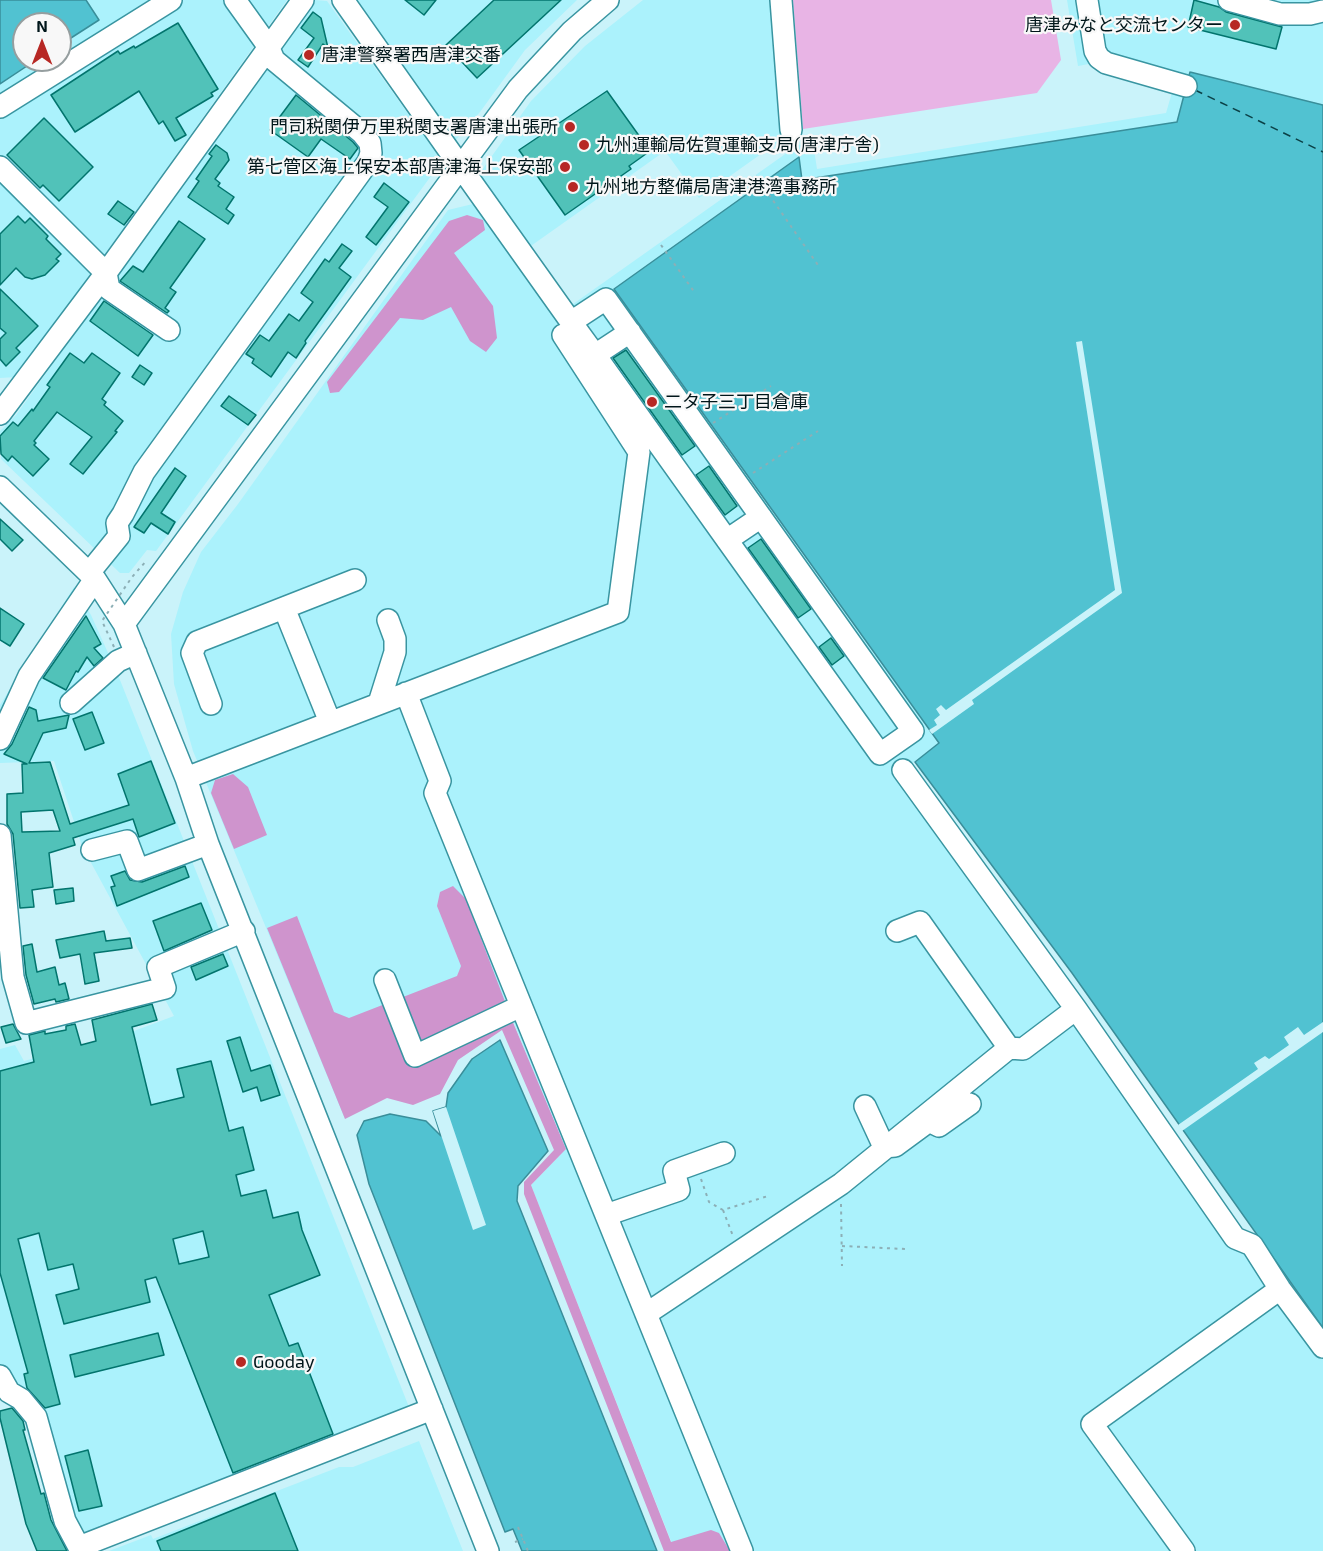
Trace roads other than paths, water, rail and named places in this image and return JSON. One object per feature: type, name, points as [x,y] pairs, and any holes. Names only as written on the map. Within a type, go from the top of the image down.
[{"type":"street","points":[[0,107],[171,0]]},
{"type":"street","points":[[0,739],[29,676],[119,536],[117,523],[135,486],[368,162],[371,153],[370,143],[362,133],[274,60],[268,46],[235,0]]},
{"type":"street","points":[[3,405],[106,273],[303,0]]},
{"type":"street","points":[[186,778],[618,612],[639,452],[567,328],[460,166],[343,0]]},
{"type":"street","points":[[124,624],[518,89],[572,31],[608,0]]},
{"type":"street","points":[[781,0],[791,130]]},
{"type":"street","points":[[1087,0],[1095,51],[1099,58],[1106,63],[1186,86]]},
{"type":"street","points":[[1229,0],[1280,14],[1310,14],[1323,11]]},
{"type":"street","points":[[0,167],[106,273],[109,289],[169,330]]},
{"type":"street","points":[[606,299],[913,731],[880,754],[595,355],[567,328],[606,299]]},
{"type":"street","points":[[595,355],[630,332]]},
{"type":"street","points":[[0,487],[92,576],[124,624],[186,778],[208,843],[488,1551]]},
{"type":"street","points":[[727,540],[761,517]]},
{"type":"street","points":[[211,704],[192,653],[197,642],[355,580]]},
{"type":"street","points":[[284,608],[330,722]]},
{"type":"street","points":[[379,704],[395,652],[395,639],[388,620]]},
{"type":"street","points":[[71,703],[118,661],[136,653]]},
{"type":"street","points":[[406,693],[440,781],[435,793],[742,1551]]},
{"type":"street","points":[[903,770],[1076,1009],[1235,1238],[1252,1245],[1280,1289],[1323,1347]]},
{"type":"street","points":[[0,835],[13,977],[26,1023],[165,988],[158,967],[244,931]]},
{"type":"street","points":[[92,850],[127,841],[138,870],[208,843]]},
{"type":"street","points":[[897,931],[920,921],[1009,1048]]},
{"type":"street","points":[[385,980],[415,1056],[521,1006]]},
{"type":"street","points":[[646,1314],[840,1184],[1009,1048],[1023,1049],[1076,1009]]},
{"type":"street","points":[[884,1147],[895,1146],[929,1121],[939,1126],[970,1104]]},
{"type":"street","points":[[865,1106],[884,1147]]},
{"type":"street","points":[[606,1215],[680,1190],[674,1171],[724,1153]]},
{"type":"street","points":[[1184,1551],[1092,1424],[1280,1289]]},
{"type":"street","points":[[0,1376],[9,1392],[21,1399],[36,1417],[65,1521],[80,1549],[432,1409]]},
{"type":"place","name":"唐津みなと交流センター","points":[[1235,25]]},
{"type":"place","name":"唐津警察署西唐津交番","points":[[309,55]]},
{"type":"place","name":"門司税関伊万里税関支署唐津出張所","points":[[570,127]]},
{"type":"place","name":"九州運輸局佐賀運輸支局(唐津庁舎)","points":[[584,145]]},
{"type":"place","name":"第七管区海上保安本部唐津海上保安部","points":[[565,167]]},
{"type":"place","name":"九州地方整備局唐津港湾事務所","points":[[573,187]]},
{"type":"place","name":"二タ子三丁目倉庫","points":[[652,402]]},
{"type":"place","name":"Gooday","points":[[241,1362]]}]
